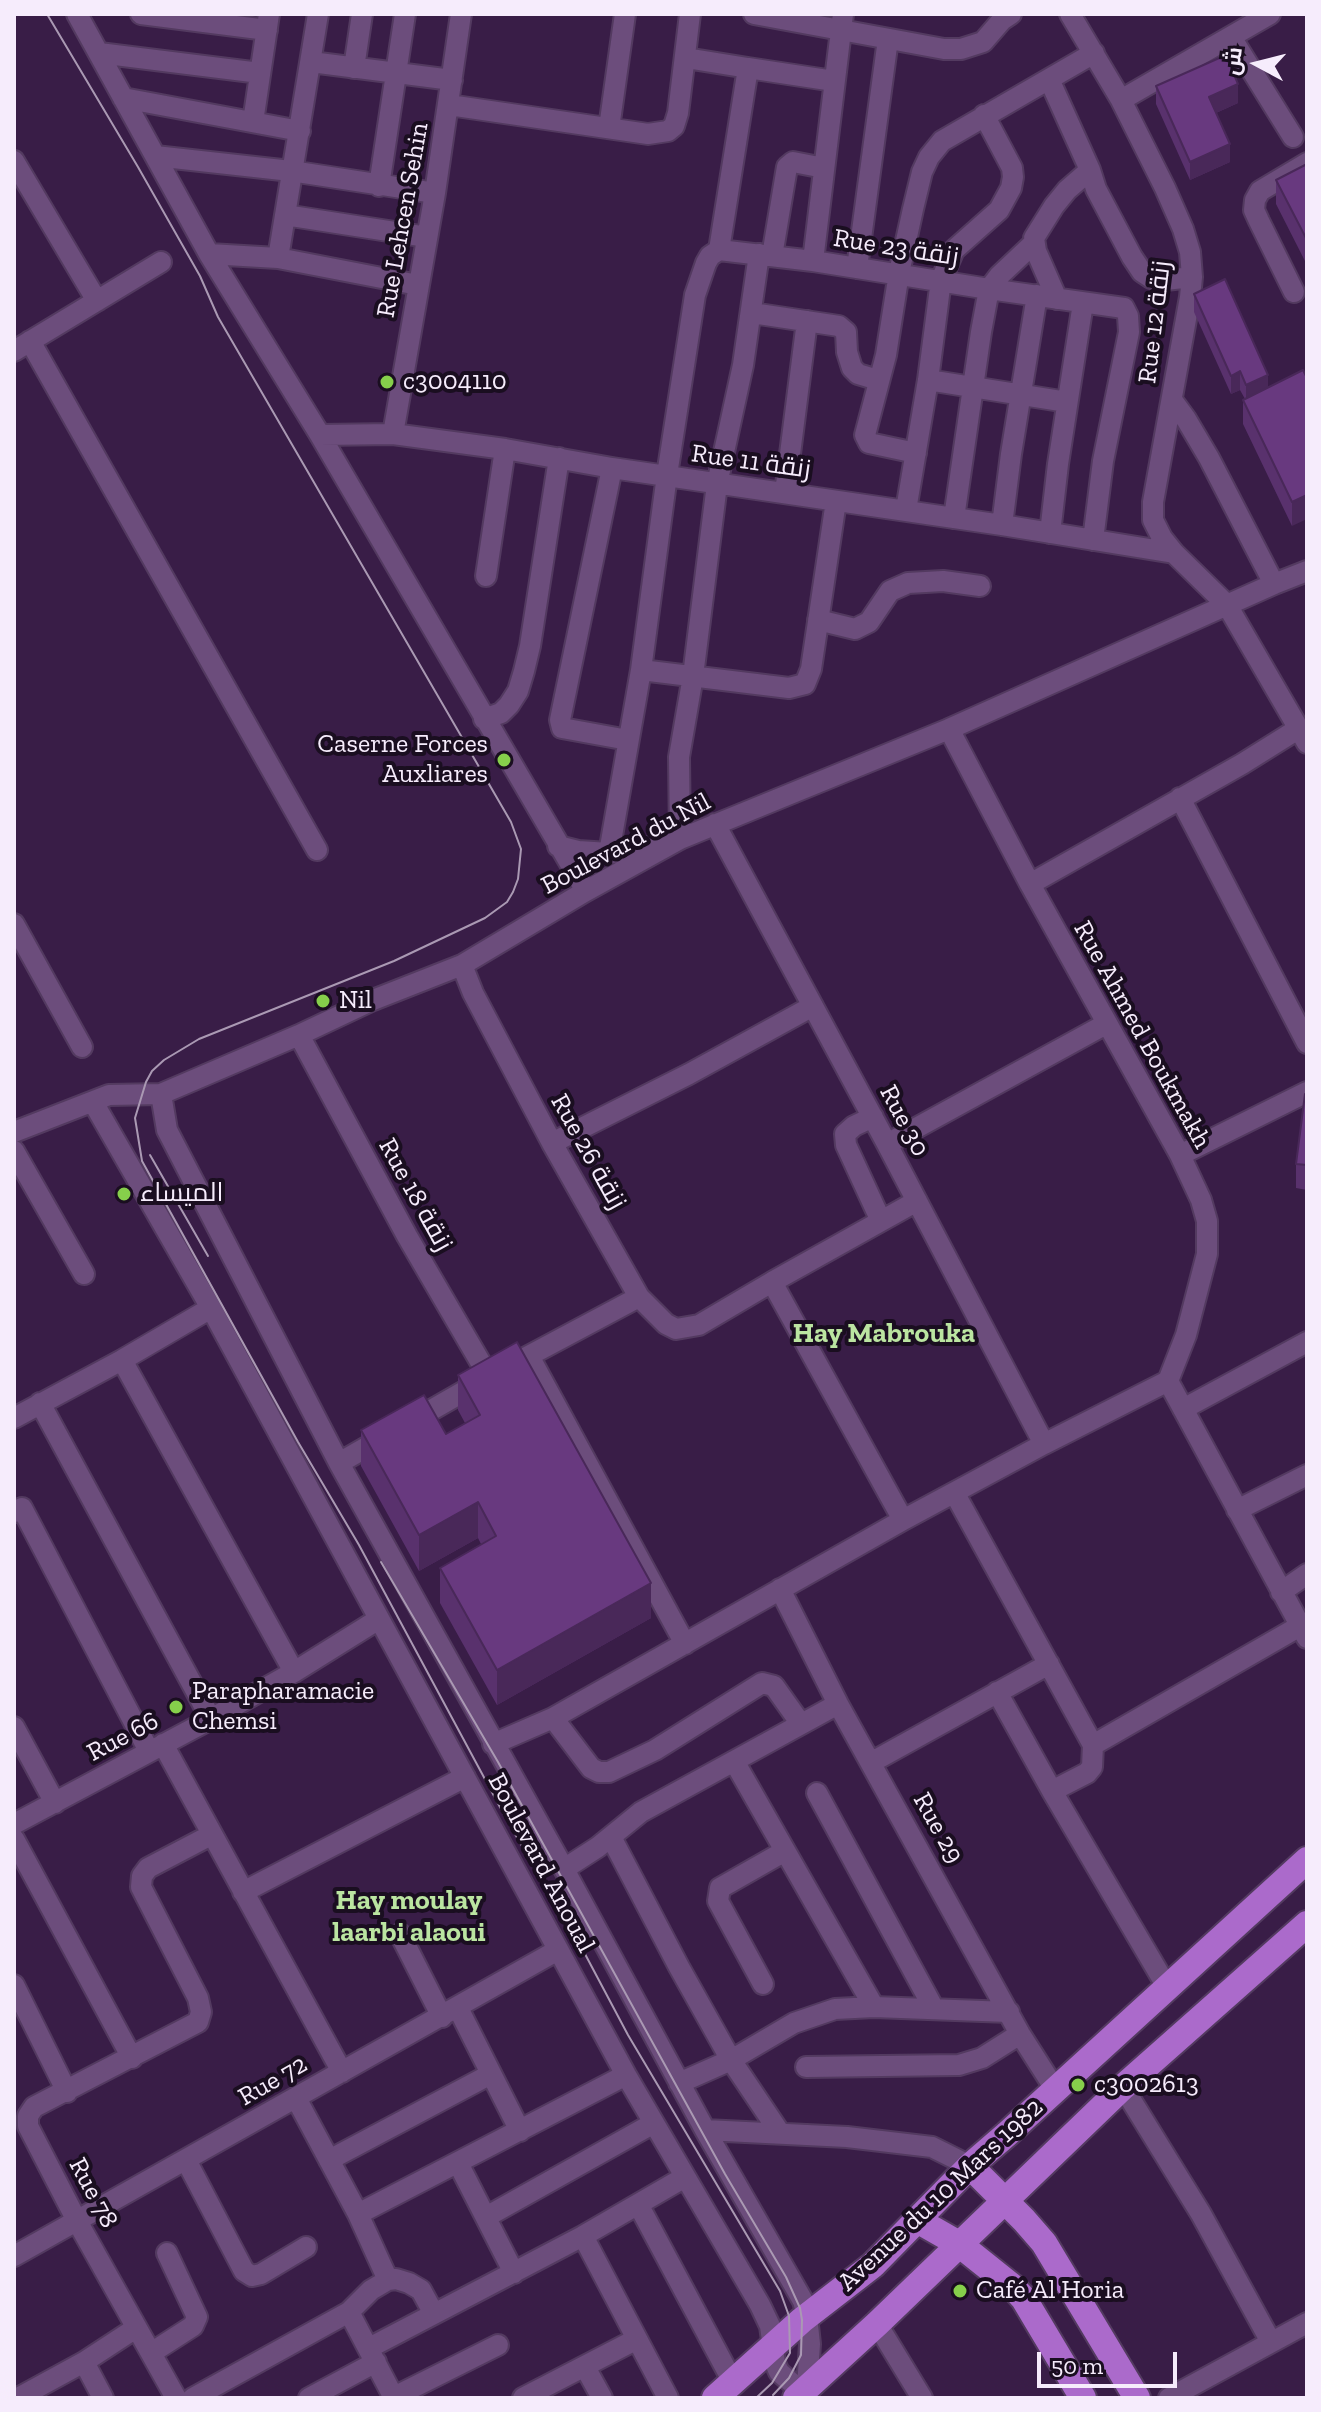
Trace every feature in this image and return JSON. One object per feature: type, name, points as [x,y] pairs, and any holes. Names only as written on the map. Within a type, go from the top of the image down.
[{"type":"main road","name":"Avenue du 10 Mars 1982","points":[[724,2390],[807,2316],[873,2265],[970,2166],[1307,1860]]},
{"type":"main road","name":"Avenue du 10 Mars 1982","points":[[805,2394],[1123,2087],[1307,1924]]},
{"type":"main road","points":[[970,2166],[1035,2232],[1049,2251],[1137,2398]]},
{"type":"main road","points":[[917,2220],[959,2244],[1024,2299],[1083,2398]]},
{"type":"street","points":[[77,14],[209,254],[320,435],[586,891]]},
{"type":"street","points":[[141,14],[268,22],[253,122]]},
{"type":"street","points":[[278,258],[318,14]]},
{"type":"street","points":[[354,68],[362,14]]},
{"type":"street","points":[[379,186],[405,14]]},
{"type":"street","name":"Rue Lehcen Sehin","points":[[393,434],[435,193],[461,14]]},
{"type":"street","points":[[609,128],[625,14]]},
{"type":"street","points":[[449,105],[648,134],[668,131],[674,126],[678,113],[690,14]]},
{"type":"street","points":[[754,14],[842,21],[888,39],[944,49],[961,49],[983,42],[1004,16]]},
{"type":"street","name":"Rue 12 زنقة","points":[[1070,14],[1121,100],[1179,219],[1190,252],[1192,277],[1153,502],[1153,520],[1174,553]]},
{"type":"street","points":[[1121,100],[1270,14]]},
{"type":"street","points":[[813,261],[842,21]]},
{"type":"street","points":[[1231,37],[1293,137]]},
{"type":"street","points":[[857,268],[888,39]]},
{"type":"street","points":[[99,53],[260,73]]},
{"type":"street","points":[[916,453],[869,443],[865,429],[886,355],[899,273],[919,184],[929,157],[942,141],[1094,53]]},
{"type":"street","points":[[686,58],[834,81]]},
{"type":"street","points":[[311,62],[452,80]]},
{"type":"street","points":[[609,853],[641,670],[695,295],[706,263],[719,250],[748,68]]},
{"type":"street","points":[[1049,79],[1096,189],[1146,276],[1165,280],[1192,277]]},
{"type":"street","points":[[123,98],[300,131]]},
{"type":"street","points":[[906,510],[941,280],[954,250],[999,210],[1011,188],[1012,168],[984,115]]},
{"type":"street","points":[[155,156],[291,171],[435,193]]},
{"type":"street","points":[[14,161],[97,301]]},
{"type":"street","points":[[558,846],[609,853],[638,850],[680,839],[679,757],[693,676],[717,484],[752,313],[787,167],[793,162],[824,168]]},
{"type":"street","points":[[1294,292],[1254,210],[1255,200],[1260,191],[1307,163]]},
{"type":"street","points":[[954,518],[989,289],[1034,243],[1038,231],[1067,190],[1090,170]]},
{"type":"street","points":[[285,215],[427,237]]},
{"type":"street","points":[[1002,525],[1020,395],[1047,297],[1034,243]]},
{"type":"street","name":"Rue 23 زنقة","points":[[719,250],[1117,306]]},
{"type":"street","points":[[209,254],[278,258],[418,285]]},
{"type":"street","points":[[161,262],[22,346],[317,850]]},
{"type":"street","points":[[1093,540],[1103,461],[1129,332],[1126,310],[1117,306],[1137,289],[1146,276]]},
{"type":"street","points":[[1050,533],[1083,303]]},
{"type":"street","points":[[752,313],[843,328],[852,368],[858,374],[878,380]]},
{"type":"street","points":[[785,493],[807,321]]},
{"type":"street","points":[[928,380],[1067,402]]},
{"type":"street","points":[[1172,400],[1201,445],[1274,584]]},
{"type":"street","name":"Rue 11 زنقة","points":[[320,435],[393,434],[505,449],[1174,553]]},
{"type":"street","points":[[486,576],[505,449]]},
{"type":"street","points":[[484,719],[501,713],[509,705],[518,691],[524,671],[559,458]]},
{"type":"street","points":[[612,468],[560,720],[562,728],[628,740]]},
{"type":"street","points":[[641,670],[789,688],[805,684],[809,678],[836,501]]},
{"type":"street","points":[[1030,884],[1242,764],[1303,736],[1227,605],[1174,553]]},
{"type":"street","name":"Boulevard du Nil","points":[[14,1132],[109,1095],[161,1094],[373,1000],[462,965],[680,839],[949,729],[1307,571]]},
{"type":"street","points":[[818,620],[855,629],[869,622],[890,591],[908,583],[943,581],[980,586]]},
{"type":"street","name":"Rue Ahmed Boukmakh","points":[[949,729],[1030,884],[1180,1155],[1201,1200],[1207,1221],[1207,1254],[1186,1335],[1168,1381]]},
{"type":"street","points":[[1180,798],[1307,1043]]},
{"type":"street","name":"Rue 30","points":[[715,824],[1044,1444]]},
{"type":"street","points":[[14,924],[82,1047]]},
{"type":"street","name":"Rue 26 زنقة","points":[[462,965],[473,993],[552,1143],[639,1297],[666,1324],[676,1329],[686,1329],[699,1325],[772,1282]]},
{"type":"street","points":[[552,1143],[689,1074],[813,1006]]},
{"type":"street","points":[[887,1144],[1106,1024]]},
{"type":"street","name":"Rue 18 زنقة","points":[[299,1035],[407,1236],[489,1377]]},
{"type":"street","points":[[1180,1155],[1307,1092]]},
{"type":"street","name":"Boulevard Anoual","points":[[161,1094],[167,1130],[177,1151],[339,1463],[705,2130],[803,2301],[810,2344],[805,2394]]},
{"type":"street","name":"Boulevard Anoual","points":[[93,1102],[211,1308],[626,2075],[760,2305],[770,2326],[775,2363],[781,2376],[805,2394]]},
{"type":"street","points":[[873,1117],[845,1134],[846,1145],[881,1221]]},
{"type":"street","points":[[14,1151],[84,1274]]},
{"type":"street","points":[[903,1520],[772,1282],[917,1201]]},
{"type":"street","points":[[339,1463],[489,1377],[639,1297]]},
{"type":"street","points":[[14,1418],[211,1308]]},
{"type":"street","points":[[1183,1409],[1307,1342]]},
{"type":"street","points":[[529,1356],[685,1644]]},
{"type":"street","points":[[122,1360],[294,1672]]},
{"type":"street","points":[[493,1744],[553,1718],[903,1520],[1168,1381],[1304,1632],[1093,1745]]},
{"type":"street","points":[[40,1403],[211,1719]]},
{"type":"street","points":[[1237,1510],[1307,1475]]},
{"type":"street","points":[[955,1494],[1093,1745],[1092,1767],[1087,1773],[1052,1791]]},
{"type":"street","points":[[17,1505],[156,1748],[211,1835],[342,2072]]},
{"type":"street","points":[[1281,1592],[1307,1574]]},
{"type":"street","name":"Rue 29","points":[[780,1589],[838,1704],[1020,2034],[1055,2089]]},
{"type":"street","name":"Rue 66","points":[[14,1824],[211,1719],[379,1619]]},
{"type":"street","points":[[872,1762],[1049,1664]]},
{"type":"street","points":[[553,1718],[591,1768],[599,1772],[609,1772],[655,1750],[762,1683],[774,1686],[801,1724]]},
{"type":"street","points":[[997,1692],[1167,1987]]},
{"type":"street","points":[[564,1869],[641,1812],[838,1704]]},
{"type":"street","points":[[14,1727],[55,1803]]},
{"type":"street","points":[[734,1761],[874,2007]]},
{"type":"street","points":[[243,1892],[465,1777]]},
{"type":"street","points":[[817,1793],[934,2009]]},
{"type":"street","name":"Rue 78","points":[[176,2398],[77,2221],[28,2126],[28,2116],[34,2107],[198,2022],[201,2012],[198,1998],[141,1887],[142,1876],[148,1868],[211,1835]]},
{"type":"street","points":[[611,1837],[731,2060],[780,2133]]},
{"type":"street","points":[[14,1839],[132,2058]]},
{"type":"street","points":[[763,1984],[718,1901],[720,1888],[785,1851]]},
{"type":"street","points":[[400,1934],[491,2074],[520,2131]]},
{"type":"street","name":"Rue 72","points":[[14,2256],[558,1950]]},
{"type":"street","points":[[14,1985],[67,2092]]},
{"type":"street","points":[[679,2083],[731,2060],[770,2036],[835,2009],[874,2007],[1009,2012]]},
{"type":"street","points":[[806,2067],[959,2065],[982,2058],[1020,2034]]},
{"type":"street","points":[[329,2160],[491,2074]]},
{"type":"street","points":[[358,2214],[626,2075]]},
{"type":"street","points":[[1123,2087],[1201,2214],[1271,2342]]},
{"type":"street","points":[[296,2098],[358,2214],[388,2280]]},
{"type":"street","points":[[486,2217],[654,2123]]},
{"type":"street","points":[[705,2130],[847,2137],[932,2147],[970,2166]]},
{"type":"street","points":[[186,2160],[244,2271],[252,2276],[261,2274],[306,2247]]},
{"type":"street","points":[[458,2163],[514,2273]]},
{"type":"street","points":[[309,2398],[434,2314],[639,2206],[685,2177]]},
{"type":"street","points":[[639,2206],[724,2390]]},
{"type":"street","points":[[583,2236],[668,2398]]},
{"type":"street","points":[[151,2353],[193,2326],[197,2317],[167,2253]]},
{"type":"street","points":[[193,2398],[349,2312],[371,2290],[388,2280],[396,2279],[421,2290],[434,2314]]},
{"type":"street","points":[[349,2312],[394,2398],[498,2345]]},
{"type":"street","points":[[1169,2398],[1307,2323]]},
{"type":"street","points":[[877,2324],[922,2398]]},
{"type":"street","points":[[27,2396],[136,2328]]},
{"type":"street","points":[[523,2398],[637,2339]]},
{"type":"street","points":[[84,2362],[103,2398]]},
{"type":"street","points":[[585,2367],[602,2398]]},
{"type":"building","points":[[1226,55],[1238,84],[1209,97],[1230,144],[1190,162],[1156,86]]},
{"type":"building","points":[[1307,164],[1307,240],[1276,180]]},
{"type":"building","points":[[1225,279],[1268,375],[1246,385],[1240,371],[1231,376],[1194,294]]},
{"type":"building","points":[[1303,370],[1307,378],[1307,495],[1292,502],[1243,400]]},
{"type":"building","points":[[1307,1094],[1307,1165],[1296,1164]]},
{"type":"building","points":[[517,1342],[651,1583],[497,1670],[440,1568],[496,1536],[478,1502],[419,1535],[361,1430],[424,1395],[446,1434],[480,1415],[458,1375]]},
{"type":"tram line","points":[[47,14],[138,167],[200,276],[218,317],[511,822],[521,849],[518,879],[513,892],[507,902],[485,918],[394,961],[199,1039],[164,1060],[146,1082],[135,1118],[142,1161],[298,1442],[359,1545],[508,1822],[628,2035],[780,2291],[789,2316],[790,2353],[772,2383],[756,2398]]},
{"type":"tram line","points":[[150,1155],[208,1256]]},
{"type":"tram line","points":[[381,1562],[498,1762],[725,2174],[786,2277],[800,2308],[801,2355],[789,2378],[773,2395]]},
{"type":"place","name":"c3004110","points":[[387,382]]},
{"type":"place","name":"Caserne Forces Auxliares","points":[[504,760]]},
{"type":"place","name":"Nil","points":[[323,1001]]},
{"type":"place","name":"الميساء","points":[[124,1194]]},
{"type":"place","name":"Parapharamacie Chemsi","points":[[176,1707]]},
{"type":"place","name":"c3002613","points":[[1078,2085]]},
{"type":"place","name":"Café Al Horia","points":[[960,2291]]},
{"type":"district","name":"Hay Mabrouka","points":[[884,1334]]},
{"type":"district","name":"Hay moulay laarbi alaoui","points":[[409,1917]]}]
